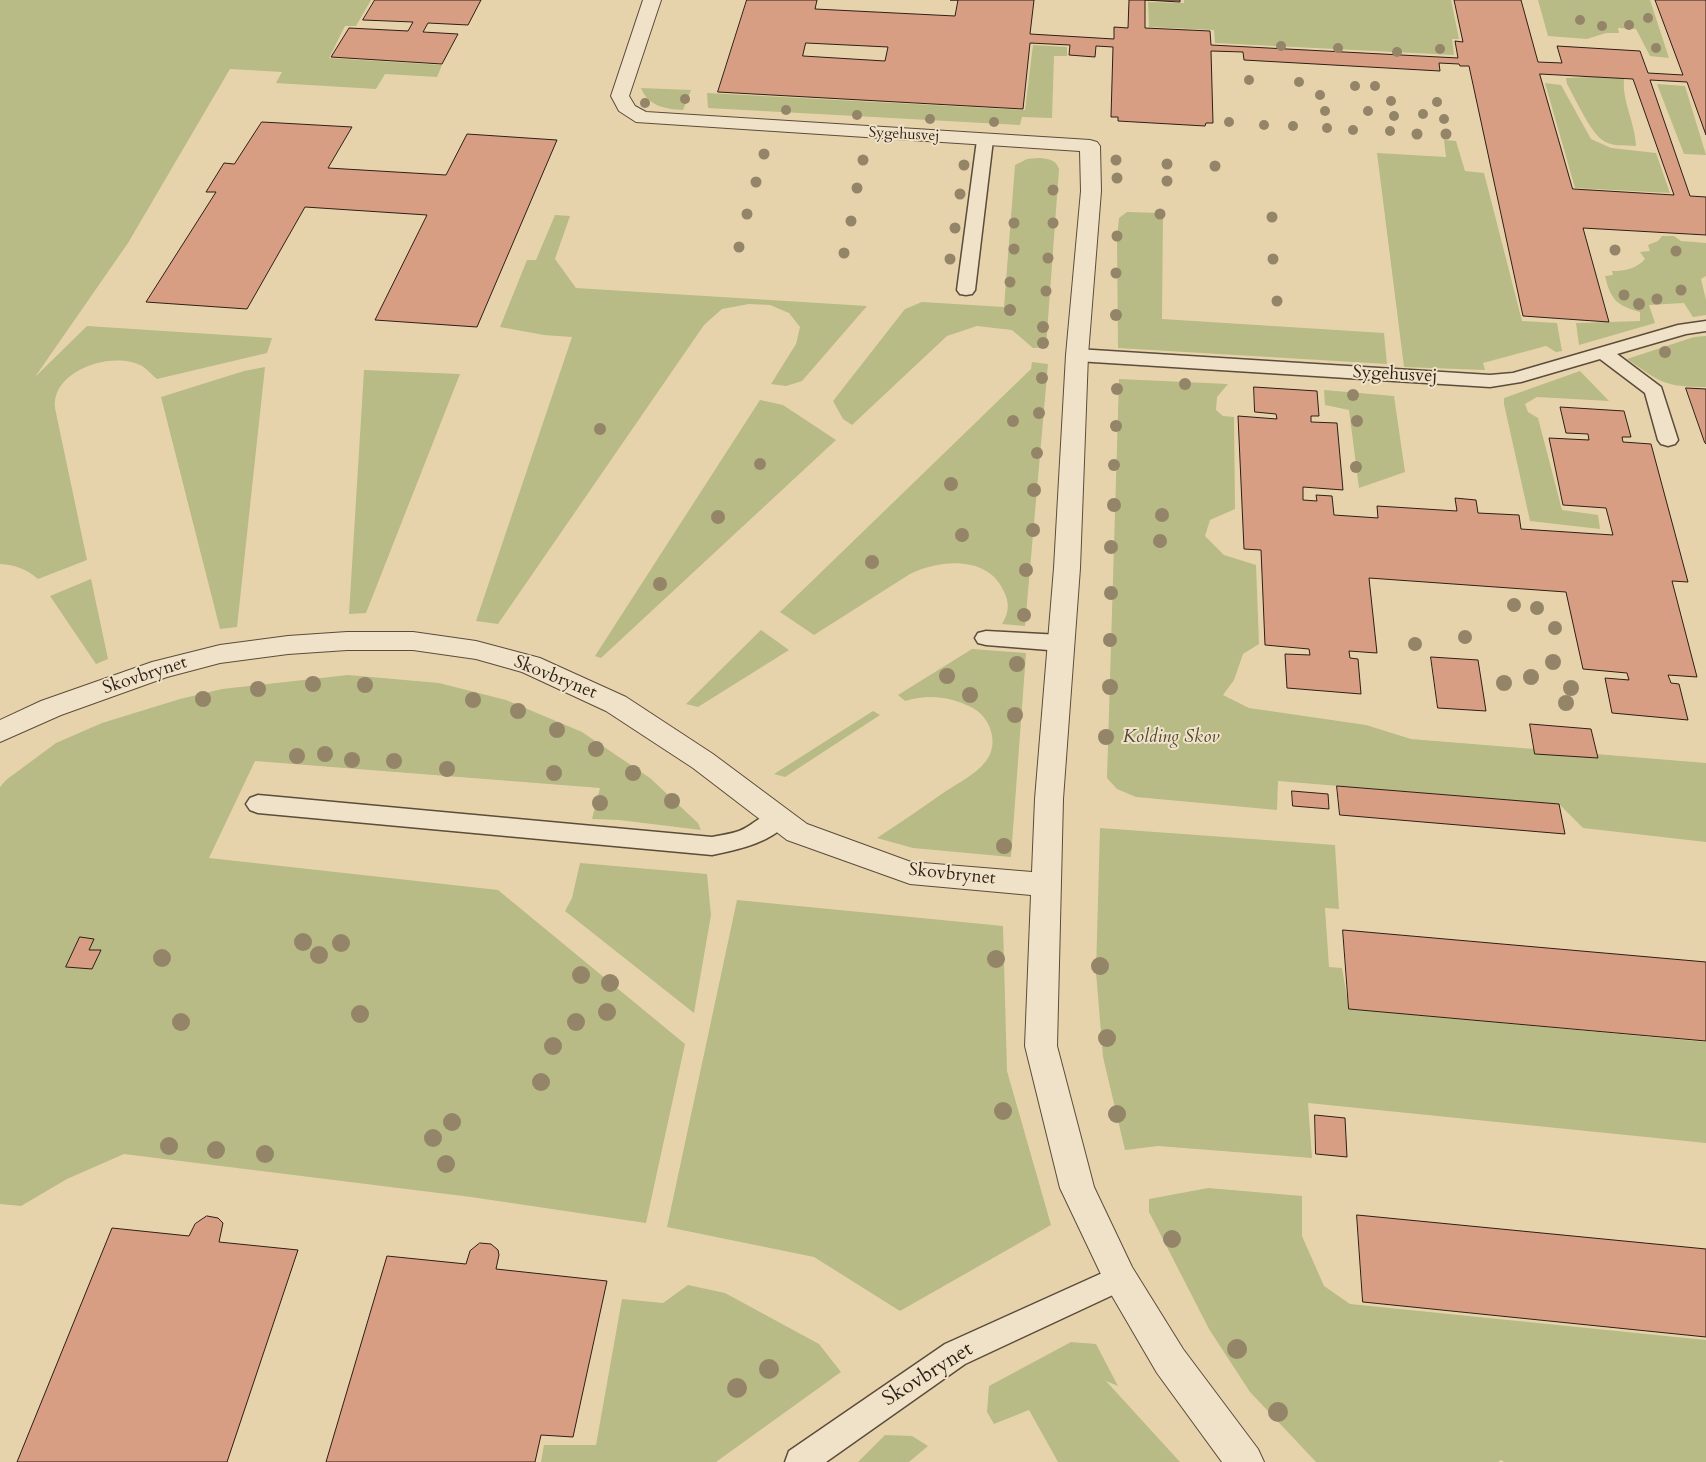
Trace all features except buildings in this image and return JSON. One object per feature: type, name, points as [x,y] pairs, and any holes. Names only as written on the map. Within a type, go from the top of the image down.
[{"type":"street","name":"Sygehusvej","points":[[652,0],[620,91],[624,106],[636,116],[651,119],[722,124],[1090,146],[1091,191],[1077,355],[1062,643]]},
{"type":"street","name":"Skovbrynet","points":[[0,732],[51,708],[124,682],[161,669],[220,654],[288,645],[347,641],[413,641],[476,650],[531,665],[616,704],[703,761],[796,832],[910,873],[1046,884]]},
{"type":"street","points":[[1062,643],[1049,799],[1041,1046],[1076,1188],[1120,1278],[1170,1361],[1245,1462]]},
{"type":"lane","points":[[966,290],[985,140]]},
{"type":"lane","name":"Sygehusvej","points":[[1077,355],[1490,381],[1514,378],[1684,329],[1706,326]]},
{"type":"lane","points":[[1603,352],[1654,391],[1668,440]]},
{"type":"lane","points":[[986,638],[1062,643]]},
{"type":"lane","points":[[258,804],[712,846],[747,838],[777,818]]},
{"type":"lane","name":"Skovbrynet","points":[[800,1462],[955,1354],[1120,1278]]},
{"type":"green space","points":[[0,0],[371,0],[356,26],[345,26],[329,58],[442,65],[437,77],[385,74],[376,89],[276,83],[282,72],[230,69],[128,243],[35,377],[87,326],[272,338],[267,353],[157,379],[142,366],[130,362],[116,360],[101,362],[73,374],[63,383],[56,395],[55,408],[87,560],[38,579],[21,568],[0,564]]},
{"type":"green space","points":[[1184,0],[1451,0],[1459,39],[1452,39],[1454,55],[1215,43],[1214,30],[1149,27],[1148,2],[1184,3]]},
{"type":"green space","points":[[1538,0],[1650,0],[1669,58],[1650,56],[1636,29],[1618,28],[1619,33],[1606,33],[1587,39],[1548,36]]},
{"type":"green space","points":[[1033,45],[1067,47],[1067,56],[1054,56],[1052,118],[1022,117],[1020,125],[708,108],[707,93],[1025,110]]},
{"type":"green space","points":[[1566,78],[1624,78],[1625,95],[1636,146],[1605,142],[1596,134],[1587,121],[1567,84]]},
{"type":"green space","points":[[1545,83],[1561,85],[1591,139],[1611,148],[1656,153],[1670,193],[1575,188]]},
{"type":"green space","points":[[1657,84],[1685,86],[1706,155],[1684,154]]},
{"type":"green space","points":[[641,88],[691,90],[683,110],[670,109],[653,103]]},
{"type":"green space","points":[[1444,140],[1456,141],[1465,171],[1484,173],[1522,321],[1557,323],[1562,351],[1556,352],[1546,346],[1483,363],[1485,370],[1404,367],[1377,153],[1446,157]]},
{"type":"green space","points":[[1039,158],[1054,161],[1059,169],[1046,347],[1033,348],[1012,330],[977,326],[947,336],[852,425],[843,419],[833,401],[905,309],[922,302],[1004,307],[1015,165],[1027,159]]},
{"type":"green space","points":[[1127,212],[1163,213],[1162,319],[1384,333],[1387,364],[1118,348],[1117,238],[1119,218]]},
{"type":"green space","points":[[555,215],[570,216],[555,259],[576,288],[867,306],[802,381],[786,386],[771,384],[796,344],[800,327],[789,313],[770,305],[749,304],[722,309],[704,325],[498,624],[476,621],[572,337],[544,335],[500,327],[527,260],[536,260]]},
{"type":"green space","points":[[1662,236],[1674,236],[1681,241],[1706,243],[1706,276],[1701,279],[1706,300],[1706,315],[1693,317],[1684,303],[1649,305],[1655,323],[1579,345],[1576,323],[1640,321],[1640,312],[1625,307],[1612,296],[1605,276],[1613,275],[1612,271],[1626,270],[1638,265],[1645,259],[1640,252],[1650,251],[1648,245],[1658,241]]},
{"type":"green space","points":[[1706,336],[1706,387],[1681,386],[1663,382],[1627,359],[1694,337]]},
{"type":"green space","points":[[1032,362],[1048,364],[1025,626],[1002,624],[1006,617],[1008,606],[1005,594],[998,581],[988,572],[977,567],[950,563],[936,565],[910,574],[814,635],[780,612],[1031,369]]},
{"type":"green space","points":[[265,367],[237,627],[220,629],[161,397],[244,371]]},
{"type":"green space","points":[[364,370],[460,374],[366,613],[349,614]]},
{"type":"green space","points":[[1580,371],[1609,401],[1537,397],[1525,404],[1528,412],[1538,418],[1562,510],[1598,515],[1600,529],[1530,521],[1504,404],[1504,398]]},
{"type":"green space","name":"Kolding Skov","points":[[1119,379],[1228,384],[1217,397],[1216,410],[1223,416],[1234,417],[1235,509],[1210,520],[1205,536],[1224,555],[1256,565],[1259,644],[1243,654],[1234,680],[1223,695],[1249,708],[1366,725],[1411,739],[1706,763],[1706,842],[1583,828],[1559,804],[1278,781],[1277,810],[1136,797],[1117,789],[1107,778]]},
{"type":"green space","points":[[1324,390],[1394,396],[1405,472],[1359,488],[1349,410],[1325,405]]},
{"type":"green space","points":[[760,400],[783,405],[836,440],[601,658],[595,656]]},
{"type":"green space","points":[[91,579],[108,659],[96,664],[50,596]]},
{"type":"green space","points":[[761,630],[789,650],[698,707],[686,704]]},
{"type":"green space","points":[[972,649],[1026,653],[1011,857],[913,848],[877,838],[973,774],[982,766],[990,754],[992,746],[991,731],[988,723],[978,711],[963,703],[947,698],[922,697],[905,701],[898,695]]},
{"type":"green space","points":[[348,675],[439,683],[506,700],[582,732],[650,778],[698,823],[701,830],[619,820],[592,819],[600,788],[255,761],[209,858],[498,890],[685,1044],[646,1223],[471,1197],[124,1154],[67,1179],[21,1206],[0,1204],[0,787],[6,780],[56,743],[102,723],[180,699],[222,689]]},
{"type":"green space","points":[[873,711],[880,715],[785,777],[774,774]]},
{"type":"green space","points":[[1100,828],[1335,845],[1339,909],[1325,908],[1329,967],[1342,968],[1349,1009],[1706,1042],[1706,1143],[1308,1103],[1312,1158],[1158,1146],[1125,1150],[1103,1057],[1096,972]]},
{"type":"green space","points":[[580,863],[707,874],[711,915],[694,1013],[565,911],[572,898]]},
{"type":"green space","points":[[737,900],[1003,926],[1007,1071],[1051,1225],[900,1311],[814,1257],[667,1227]]},
{"type":"green space","points":[[1208,1188],[1302,1196],[1302,1236],[1324,1286],[1350,1304],[1706,1340],[1706,1462],[1504,1462],[1501,1460],[1498,1462],[1316,1462],[1250,1392],[1209,1329],[1149,1212],[1149,1199]]},
{"type":"green space","points":[[688,1285],[725,1293],[819,1344],[841,1372],[716,1462],[541,1462],[544,1445],[596,1445],[622,1299],[663,1303]]},
{"type":"green space","points":[[1071,1342],[1096,1344],[1118,1386],[1106,1381],[1180,1462],[1058,1462],[1029,1410],[994,1424],[987,1412],[989,1386]]},
{"type":"green space","points":[[885,1435],[912,1436],[928,1446],[909,1462],[858,1462]]}]
